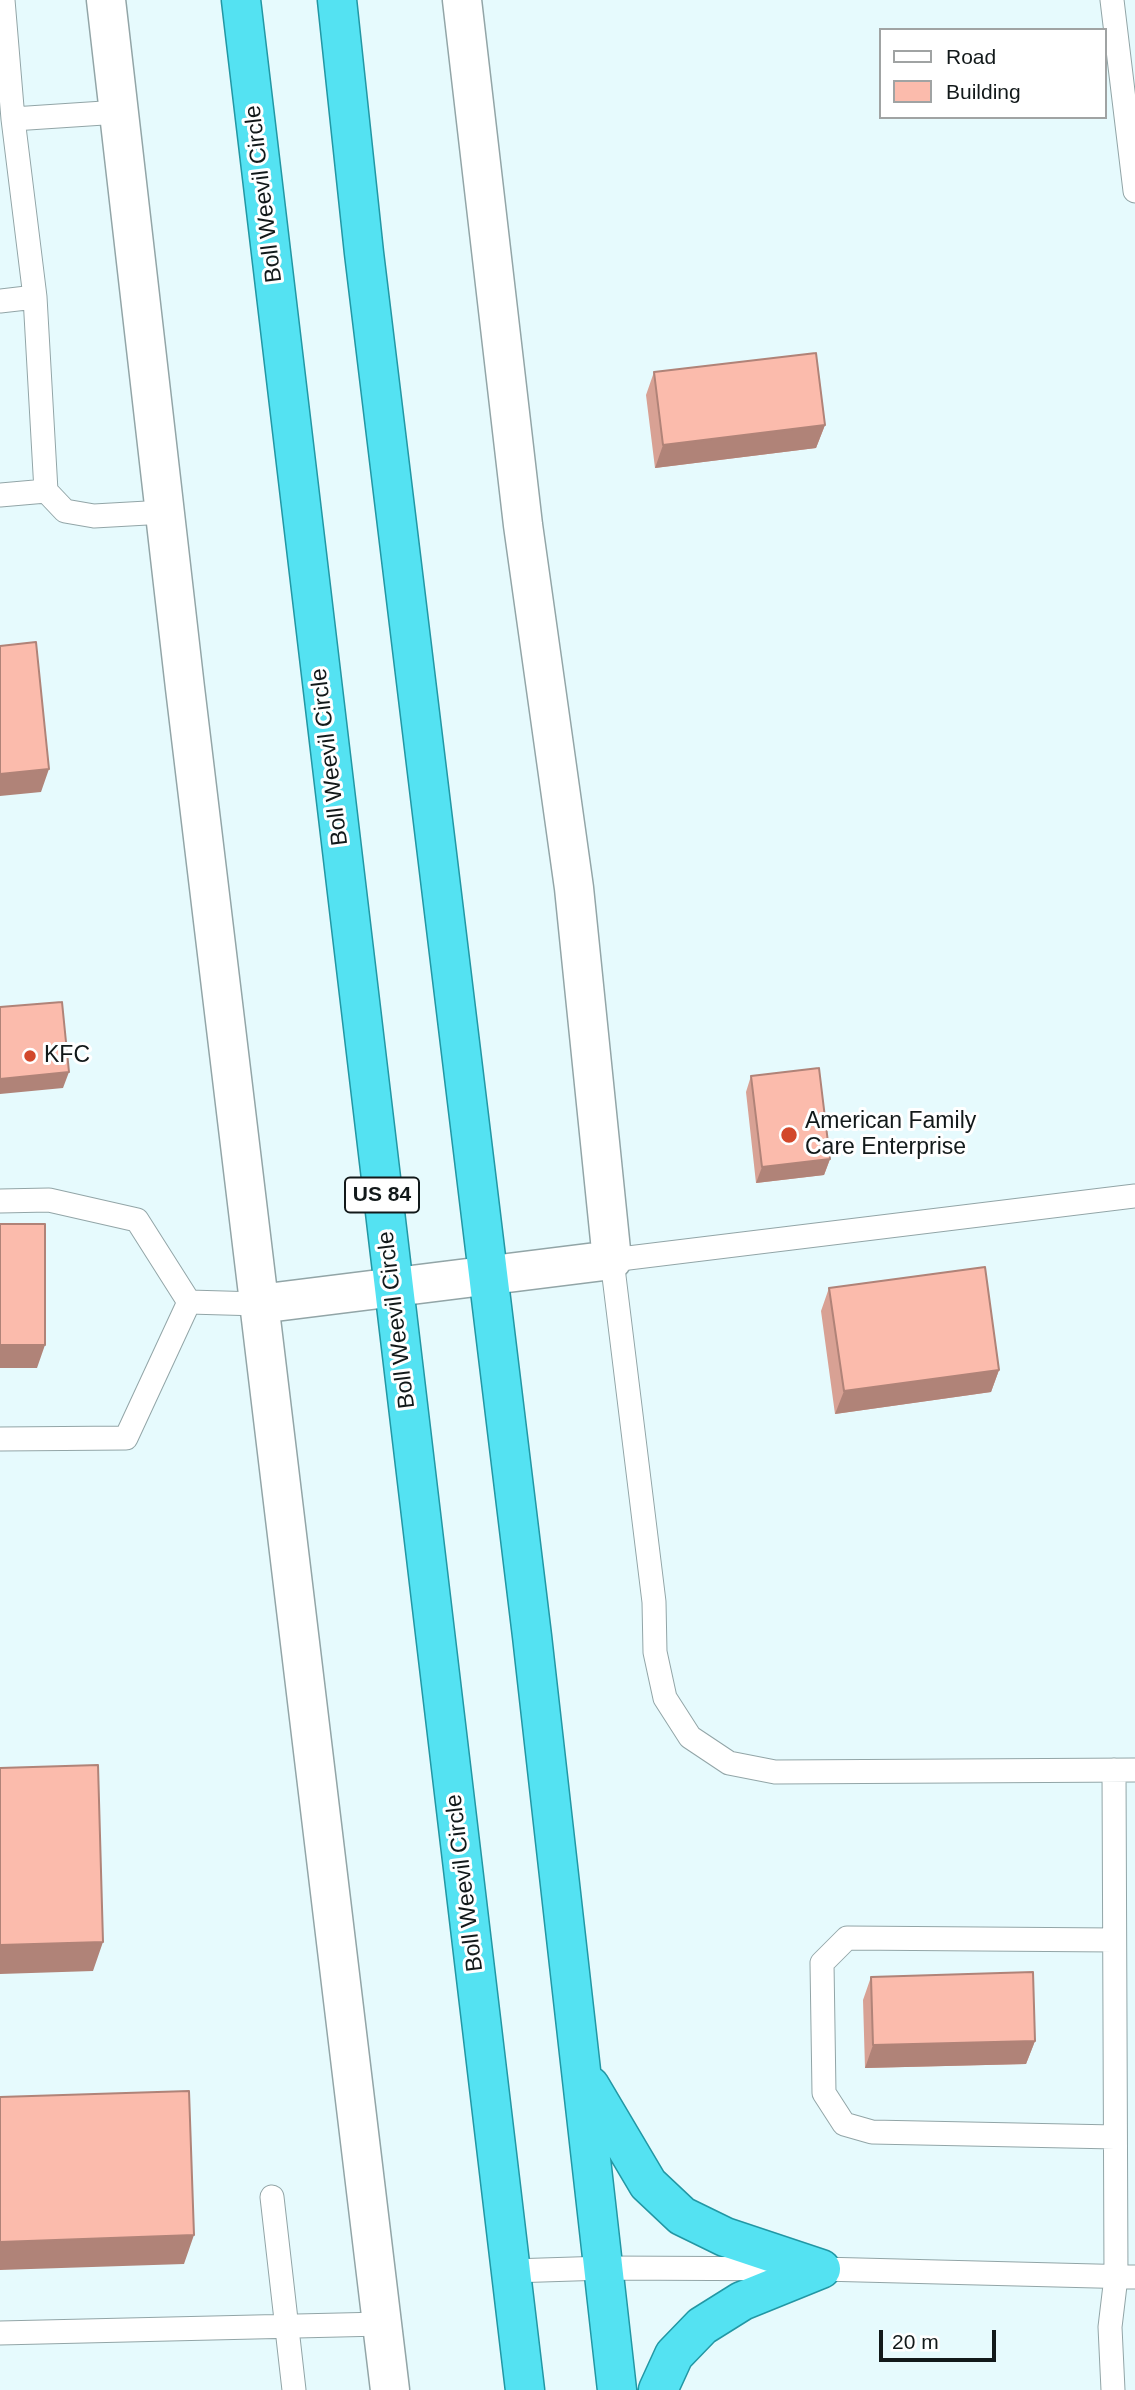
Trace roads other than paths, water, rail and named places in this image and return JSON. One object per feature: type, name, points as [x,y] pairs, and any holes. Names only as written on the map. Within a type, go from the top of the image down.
[{"type":"highway","name":"Boll Weevil Circle","points":[[241,0],[525,2390]]},
{"type":"highway","points":[[337,0],[364,253],[582,2073],[617,2390]]},
{"type":"highway","points":[[582,2073],[648,2184],[682,2216],[725,2236],[821,2269]]},
{"type":"highway","points":[[658,2390],[674,2355],[702,2326],[742,2301],[821,2269]]},
{"type":"street","points":[[106,0],[390,2390]]},
{"type":"street","points":[[259,1304],[612,1260],[574,888],[523,525],[463,0]]},
{"type":"lane","points":[[3,0],[4,76],[35,297],[46,491],[65,511],[94,516],[165,512]]},
{"type":"lane","points":[[1112,0],[1135,191]]},
{"type":"lane","points":[[12,119],[119,112]]},
{"type":"lane","points":[[0,301],[35,297]]},
{"type":"lane","points":[[0,495],[46,491]]},
{"type":"lane","points":[[1113,2390],[1110,2328],[1125,2277],[1115,2137],[1114,1940],[1124,1770],[775,1772],[729,1763],[690,1737],[665,1698],[655,1652],[654,1602],[612,1260],[1135,1196]]},
{"type":"lane","points":[[0,1200],[49,1200],[137,1220],[189,1302]]},
{"type":"lane","points":[[189,1302],[259,1304]]},
{"type":"lane","points":[[0,1439],[127,1437],[189,1302]]},
{"type":"lane","points":[[1114,1940],[847,1938],[822,1963],[824,2093],[844,2124],[873,2132],[1115,2137]]},
{"type":"lane","points":[[272,2197],[294,2390]]},
{"type":"lane","points":[[511,2271],[605,2268],[821,2269],[1125,2277]]},
{"type":"lane","points":[[0,2333],[382,2323]]},
{"type":"place","name":"KFC","points":[[30,1056]]},
{"type":"place","name":"American Family Care Enterprise","points":[[789,1135]]}]
